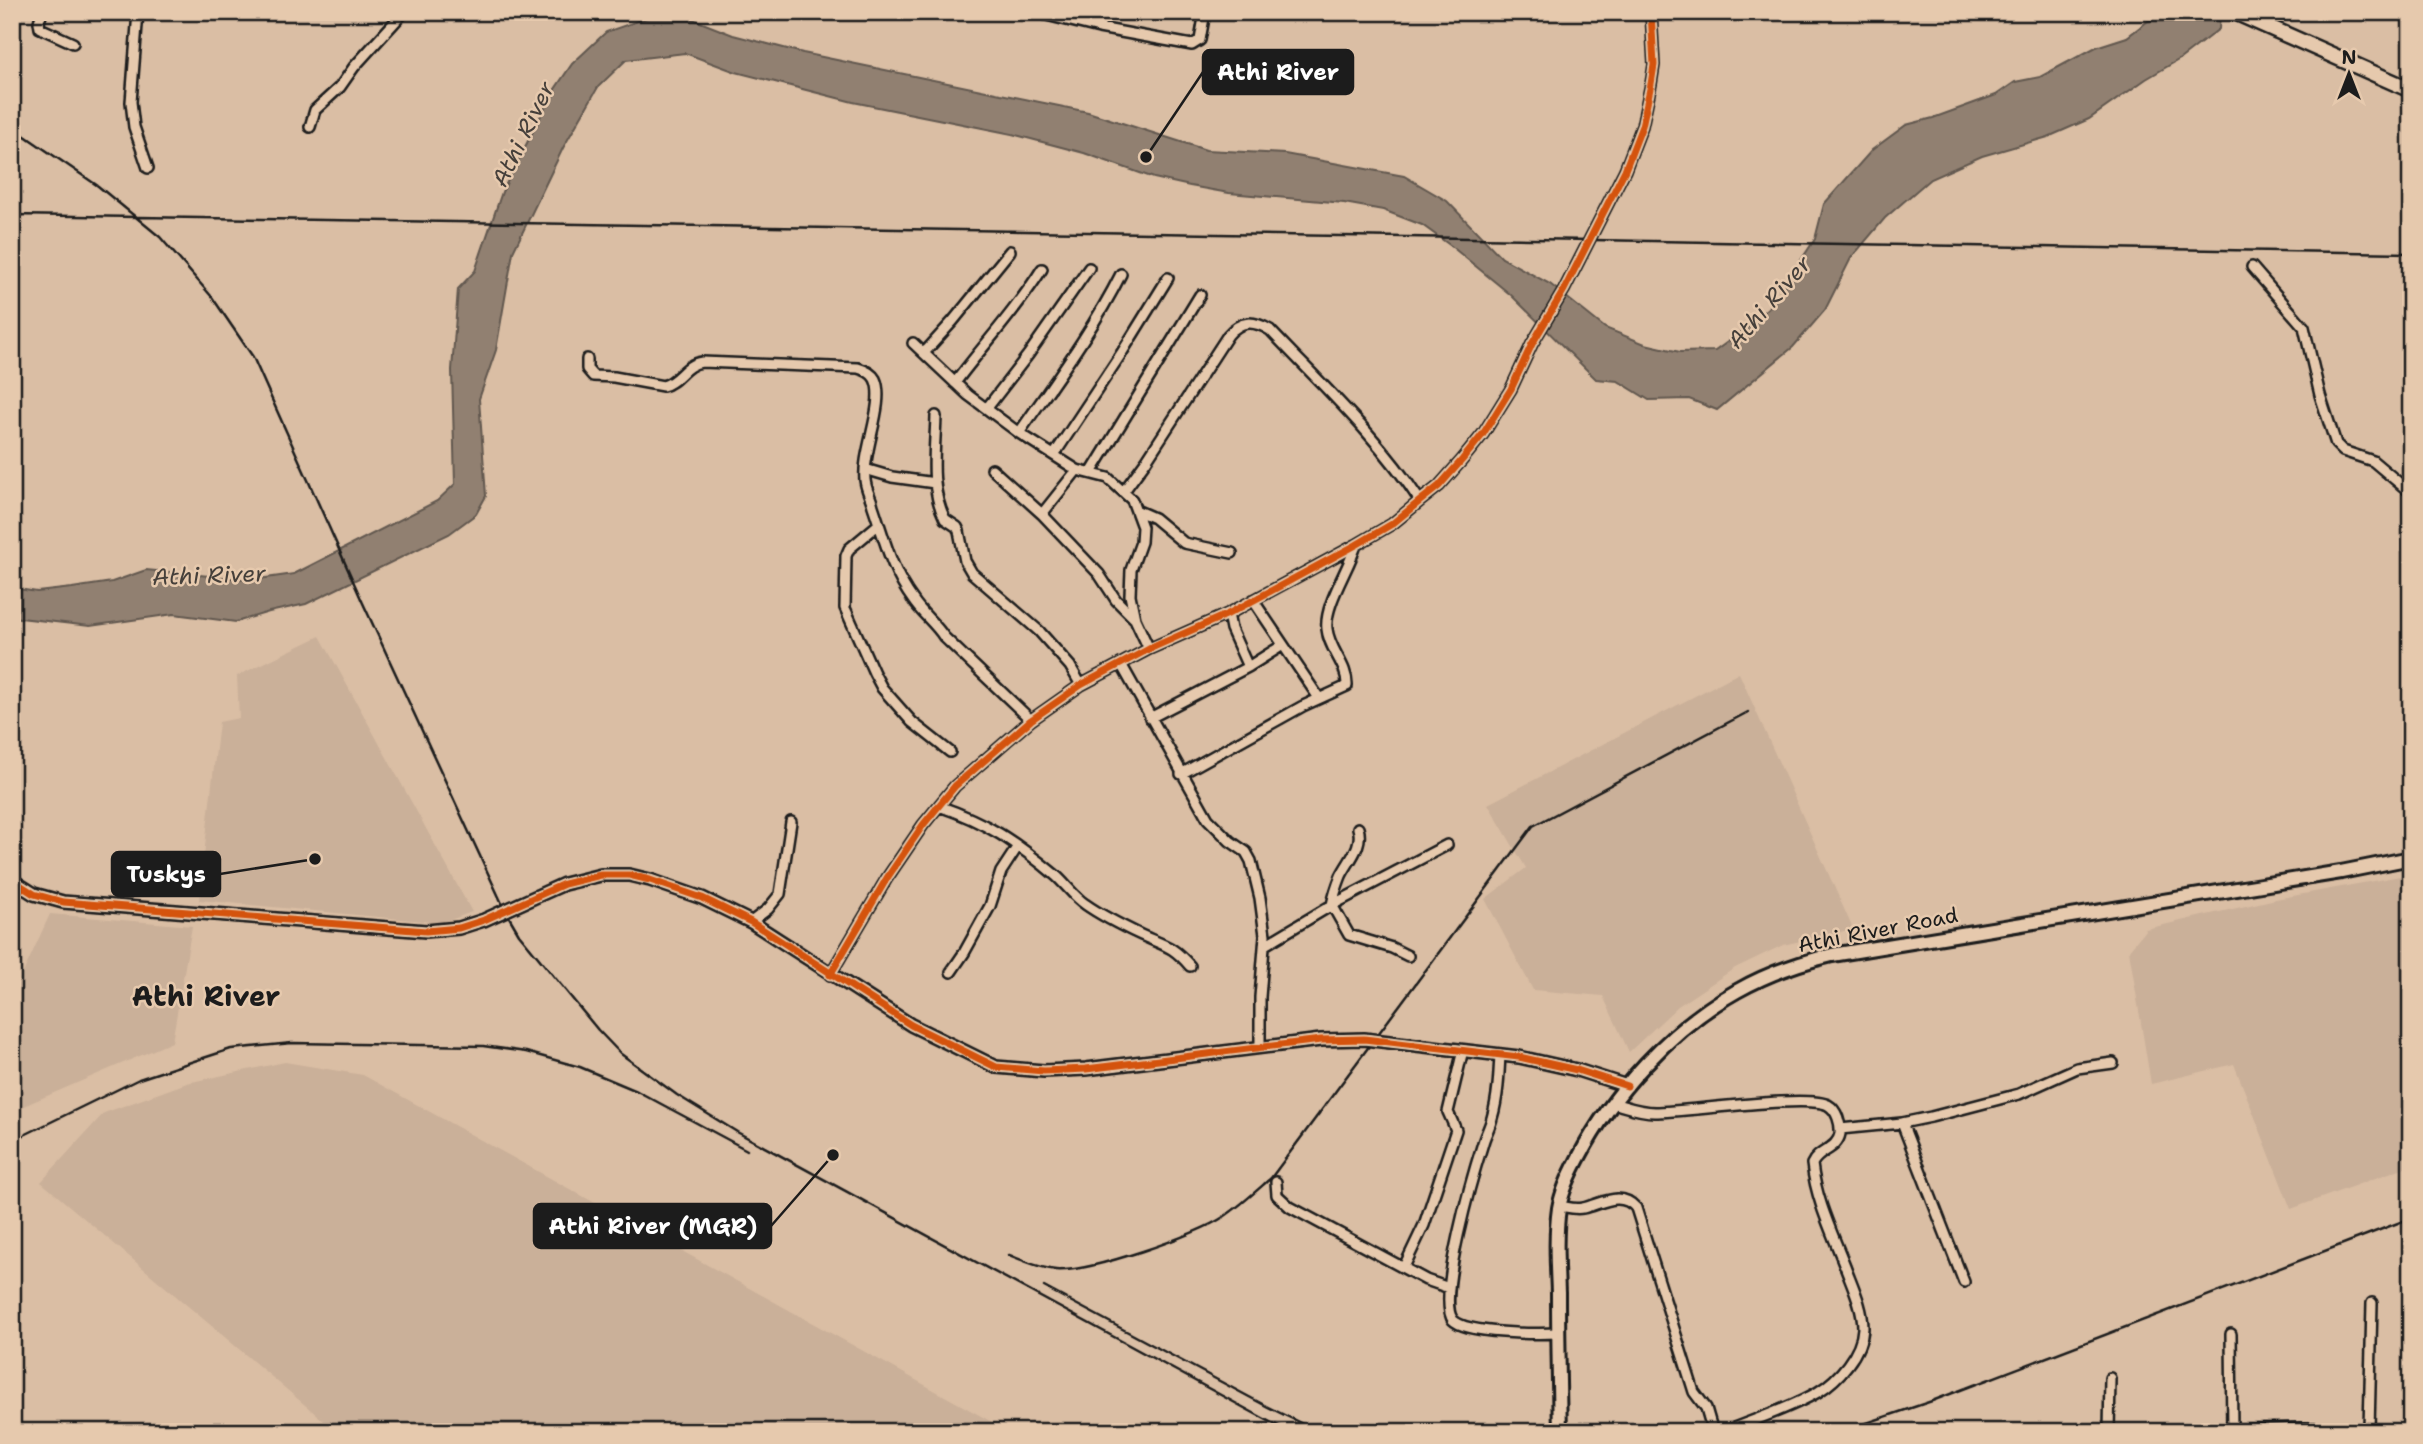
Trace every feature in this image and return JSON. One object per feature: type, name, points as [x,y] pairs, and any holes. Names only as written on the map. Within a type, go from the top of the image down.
[{"type":"highway","points":[[2235,12],[2411,90]]},
{"type":"main road","name":"Athi River Road","points":[[1560,1432],[1557,1245],[1559,1206],[1569,1177],[1613,1103],[1627,1086],[1675,1037],[1718,1003],[1757,980],[1808,961],[2411,858]]},
{"type":"street","points":[[42,12],[40,28],[73,43]]},
{"type":"street","points":[[138,12],[131,102],[134,127],[148,168]]},
{"type":"street","points":[[310,127],[315,110],[340,87],[354,67],[404,12]]},
{"type":"street","points":[[1034,12],[1099,28],[1192,45],[1200,40],[1205,12]]},
{"type":"street","points":[[1099,28],[1103,12]]},
{"type":"street","points":[[830,975],[887,878],[939,806],[955,786],[1031,720],[1081,685],[1149,649],[1228,614],[1392,524],[1439,486],[1483,435],[1511,389],[1532,344],[1564,290],[1625,170],[1642,126],[1654,65],[1651,12]]},
{"type":"street","points":[[924,353],[1010,251]]},
{"type":"street","points":[[2252,267],[2304,327],[2320,395],[2336,444],[2343,451],[2373,461],[2409,487]]},
{"type":"street","points":[[987,408],[1089,268]]},
{"type":"street","points":[[955,383],[1007,322],[1042,269]]},
{"type":"street","points":[[1019,433],[1087,334],[1121,274]]},
{"type":"street","points":[[1054,456],[1168,278]]},
{"type":"street","points":[[1091,473],[1200,295]]},
{"type":"street","points":[[1124,491],[1228,335],[1237,326],[1251,322],[1270,330],[1396,465],[1420,501]]},
{"type":"street","points":[[912,343],[955,383],[1019,433],[1077,470],[1108,478],[1124,491],[1138,511],[1142,527],[1142,535],[1130,570],[1130,587],[1135,618],[1149,649]]},
{"type":"street","points":[[587,359],[589,372],[593,376],[663,386],[670,384],[690,365],[702,362],[858,368],[874,377],[878,395],[865,469],[867,491],[895,570],[923,614],[1031,720]]},
{"type":"street","points":[[936,416],[933,471],[935,483],[943,515],[960,531],[965,561],[972,573],[1039,631],[1070,666],[1081,685]]},
{"type":"street","points":[[865,469],[892,477],[935,483]]},
{"type":"street","points":[[992,469],[1042,514],[1099,575],[1116,600],[1135,618]]},
{"type":"street","points":[[1042,514],[1077,470]]},
{"type":"street","points":[[1138,511],[1154,518],[1184,543],[1232,553]]},
{"type":"street","points":[[879,524],[849,549],[846,556],[845,608],[882,688],[912,722],[950,752]]},
{"type":"street","points":[[1181,774],[1319,698],[1348,686],[1326,626],[1356,545]]},
{"type":"street","points":[[1253,600],[1319,698]]},
{"type":"street","points":[[1228,614],[1231,629],[1248,667]]},
{"type":"street","points":[[1150,718],[1248,667],[1283,645]]},
{"type":"street","points":[[1121,664],[1208,819],[1249,856],[1260,898],[1265,945],[1260,997],[1260,1047]]},
{"type":"street","points":[[939,806],[983,823],[1055,875],[1083,903],[1143,936],[1162,942],[1178,952],[1190,966]]},
{"type":"street","points":[[751,922],[768,909],[780,894],[791,822]]},
{"type":"street","points":[[1357,828],[1360,836],[1357,846],[1342,873],[1332,905],[1349,934],[1408,956]]},
{"type":"street","points":[[1265,945],[1332,905],[1447,845]]},
{"type":"street","points":[[951,972],[990,906],[1001,872],[1018,846]]},
{"type":"street","points":[[12,880],[34,894],[63,902],[426,931],[459,928],[484,920],[564,884],[614,874],[650,880],[675,888],[751,922],[911,1025],[996,1066],[1044,1071],[1086,1069],[1321,1040],[1364,1039],[1500,1054],[1577,1070],[1627,1086]]},
{"type":"street","points":[[1404,1267],[1424,1226],[1456,1130],[1448,1112],[1463,1049]]},
{"type":"street","points":[[1500,1054],[1492,1119],[1477,1161],[1457,1242],[1449,1288],[1449,1313],[1458,1324],[1466,1327],[1531,1335],[1558,1333]]},
{"type":"street","points":[[1840,1129],[1902,1123],[2019,1094],[2077,1068],[2113,1063]]},
{"type":"street","points":[[1613,1103],[1652,1112],[1797,1102],[1822,1103],[1836,1114],[1840,1129],[1838,1140],[1818,1154],[1812,1164],[1830,1227],[1861,1315],[1863,1328],[1858,1347],[1843,1370],[1818,1392],[1724,1432]]},
{"type":"street","points":[[1902,1123],[1964,1282]]},
{"type":"street","points":[[1276,1182],[1277,1195],[1290,1207],[1426,1280],[1449,1288]]},
{"type":"street","points":[[1559,1206],[1583,1208],[1617,1198],[1630,1201],[1636,1208],[1693,1392],[1706,1408],[1713,1432]]},
{"type":"street","points":[[2369,1429],[2372,1303]]},
{"type":"street","points":[[2231,1334],[2232,1431],[2411,1431]]},
{"type":"street","points":[[2109,1432],[2110,1378]]},
{"type":"shaded area","points":[[2171,12],[2220,12],[2219,29],[2180,59],[2089,119],[2048,137],[1982,156],[1930,179],[1885,218],[1851,258],[1825,310],[1793,347],[1717,410],[1689,399],[1649,400],[1618,381],[1596,379],[1511,295],[1451,246],[1422,225],[1383,210],[1344,203],[1229,193],[1154,178],[1084,153],[1012,134],[853,102],[736,72],[685,53],[626,60],[598,87],[563,148],[513,252],[496,350],[479,399],[486,496],[476,514],[449,534],[306,604],[236,622],[174,614],[90,626],[12,617],[12,588],[37,592],[72,588],[112,582],[146,570],[252,580],[294,574],[437,501],[455,484],[452,370],[458,289],[475,271],[502,192],[553,92],[572,64],[606,32],[652,16],[690,18],[733,35],[803,53],[1088,112],[1206,150],[1285,154],[1404,176],[1447,201],[1502,258],[1550,284],[1605,328],[1645,344],[1680,352],[1715,351],[1744,330],[1772,304],[1815,239],[1824,204],[1872,150],[1906,125],[1996,95],[2015,82],[2040,77],[2096,47],[2127,37],[2148,21]]},
{"type":"shaded area","points":[[320,636],[472,912],[442,923],[199,900],[219,722],[239,718],[237,676]]},
{"type":"shaded area","points":[[1739,673],[1853,929],[1783,945],[1735,968],[1678,1006],[1629,1052],[1603,996],[1533,990],[1485,899],[1526,868],[1488,804]]},
{"type":"shaded area","points":[[2411,874],[2411,1165],[2291,1209],[2234,1064],[2151,1084],[2129,950],[2146,929],[2276,899]]},
{"type":"shaded area","points":[[50,914],[192,926],[172,1042],[12,1111],[12,997]]},
{"type":"shaded area","points":[[285,1062],[363,1075],[1010,1432],[337,1432],[41,1182],[104,1113],[187,1083]]},
{"type":"railway","points":[[12,127],[98,186],[160,237],[212,297],[253,357],[505,910],[519,934],[621,1054],[677,1095],[737,1132],[1293,1432]]},
{"type":"railway","points":[[12,215],[2411,253]]},
{"type":"railway","points":[[1009,1255],[1056,1270],[1092,1266],[1192,1233],[1231,1212],[1271,1178],[1533,826],[1748,712]]},
{"type":"railway","points":[[12,1141],[139,1079],[231,1049],[292,1043],[483,1046],[526,1052],[580,1067],[637,1091],[747,1150]]},
{"type":"railway","points":[[1840,1432],[1932,1401],[2411,1218]]},
{"type":"railway","points":[[1044,1287],[1319,1432]]},
{"type":"cycle path","points":[[830,975],[887,878],[923,825],[955,786],[1031,720],[1081,685],[1149,649],[1228,614],[1392,524],[1439,486],[1462,460],[1483,434],[1511,389],[1532,344],[1564,290],[1625,170],[1642,126],[1651,84],[1654,65],[1651,12]]},
{"type":"cycle path","points":[[12,880],[34,894],[63,902],[426,931],[459,928],[484,920],[564,884],[601,875],[629,875],[702,898],[751,922],[911,1025],[996,1067],[1044,1071],[1086,1069],[1321,1040],[1364,1039],[1519,1057],[1577,1070],[1627,1086]]},
{"type":"place","name":"Athi River","points":[[1146,157]]},
{"type":"place","name":"Tuskys","points":[[315,859]]},
{"type":"place","name":"Athi River (MGR)","points":[[833,1155]]},
{"type":"district","name":"Athi River","points":[[206,996]]}]
